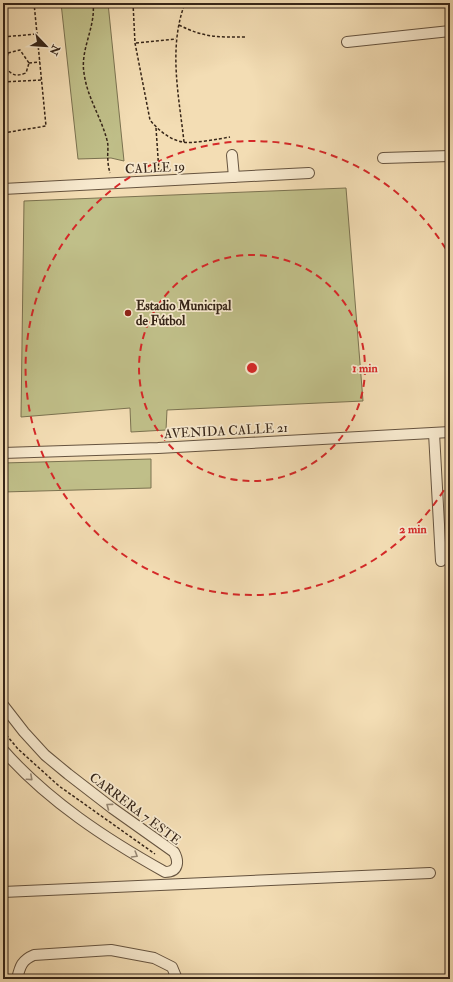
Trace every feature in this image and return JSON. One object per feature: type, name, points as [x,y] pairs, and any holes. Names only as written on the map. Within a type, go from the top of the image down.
[{"type":"street","points":[[347,42],[450,31]]},
{"type":"street","points":[[232,154],[234,177]]},
{"type":"street","points":[[383,158],[450,156]]},
{"type":"street","name":"CALLE 19","points":[[3,189],[309,173]]},
{"type":"street","name":"AVENIDA CALLE 21","points":[[3,453],[158,448],[450,432]]},
{"type":"street","points":[[434,433],[441,561]]},
{"type":"street","name":"CARRERA 7 ESTE","points":[[3,705],[29,738],[45,755],[112,808],[174,852],[177,858],[177,864],[174,870],[166,872],[100,832],[58,802],[27,776],[3,750]]},
{"type":"street","points":[[3,892],[430,873]]},
{"type":"street","points":[[17,979],[21,966],[26,958],[34,955],[111,950],[154,958],[172,968],[177,979]]},
{"type":"path","points":[[3,133],[46,126],[34,3]]},
{"type":"path","points":[[93,3],[94,9],[85,52],[83,72],[89,94],[108,141],[108,161],[112,183]]},
{"type":"path","points":[[133,3],[135,43],[147,112],[150,120],[156,128],[166,135],[184,142],[230,137]]},
{"type":"path","points":[[184,142],[175,57],[176,39],[185,3]]},
{"type":"path","points":[[179,25],[193,32],[207,36],[246,37]]},
{"type":"path","points":[[3,37],[37,34]]},
{"type":"path","points":[[135,43],[176,39]]},
{"type":"path","points":[[3,46],[8,53],[5,67],[11,74],[19,76],[26,73],[28,63],[20,50],[8,53]]},
{"type":"path","points":[[28,63],[40,62]]},
{"type":"path","points":[[3,82],[41,80]]},
{"type":"path","points":[[3,106],[6,133]]},
{"type":"path","points":[[156,128],[160,181]]},
{"type":"path","points":[[3,731],[18,748],[59,786],[157,855]]},
{"type":"shaded area","points":[[61,3],[108,3],[124,161],[111,158],[78,159]]},
{"type":"shaded area","points":[[346,188],[363,401],[167,410],[166,430],[131,432],[130,408],[21,417],[24,201]]},
{"type":"shaded area","points":[[151,459],[151,488],[3,492],[3,463]]},
{"type":"place","name":"Estadio Municipal de Fútbol","points":[[128,313]]}]
